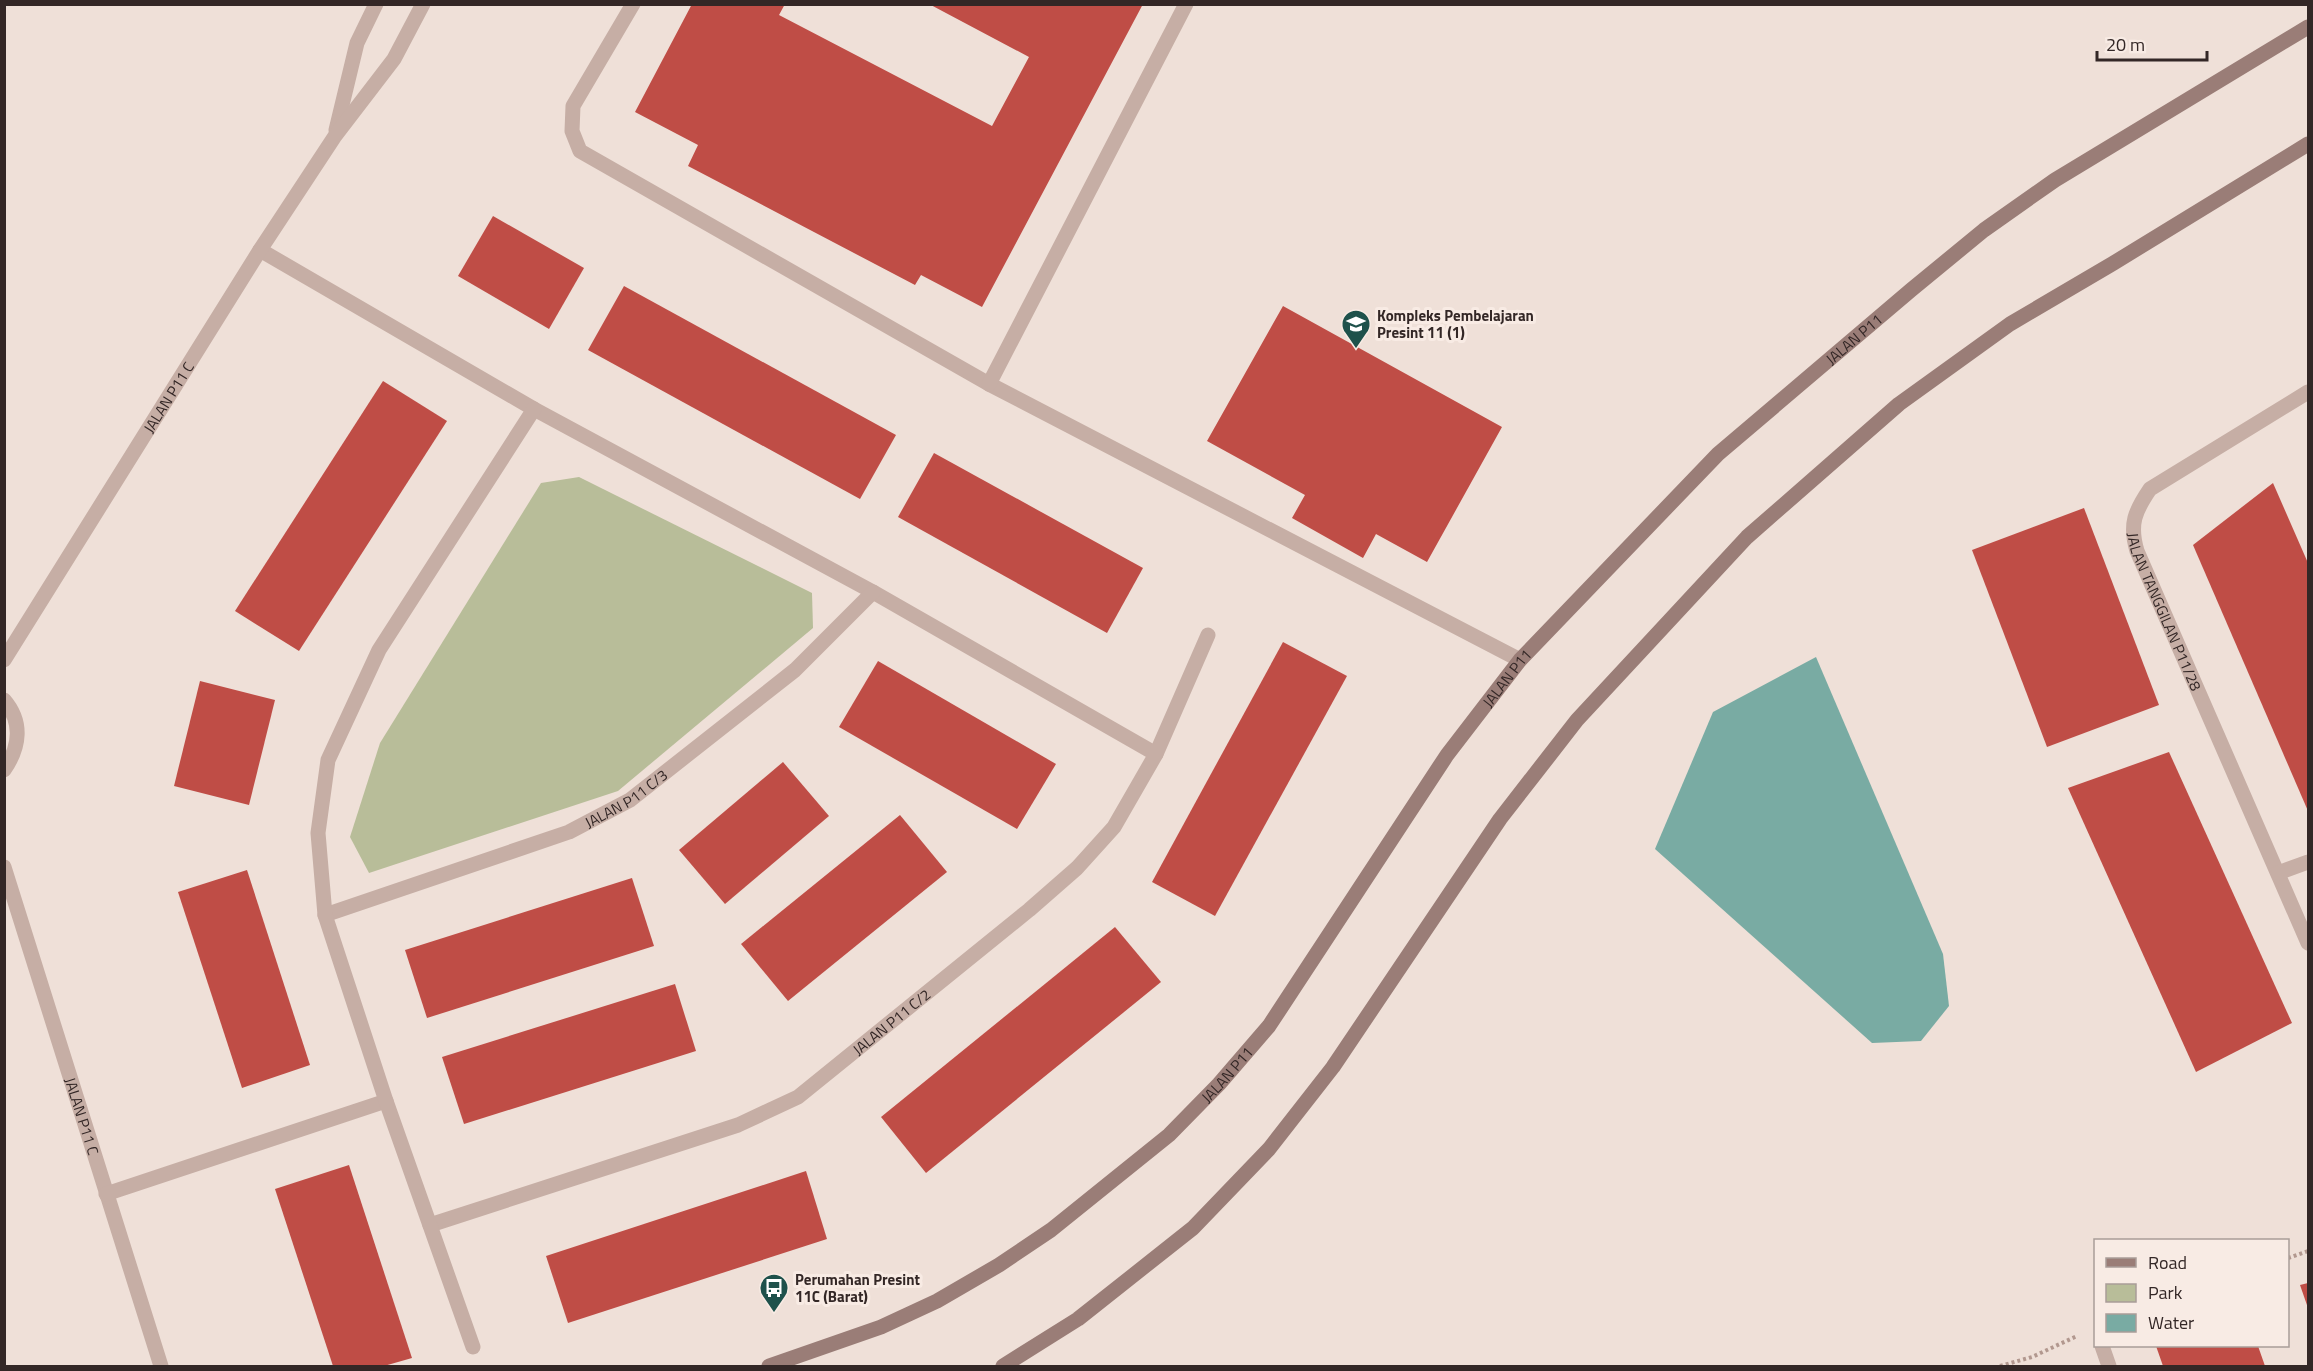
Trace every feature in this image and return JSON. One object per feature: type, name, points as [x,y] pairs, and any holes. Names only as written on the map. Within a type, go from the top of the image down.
[{"type":"main road","name":"JALAN P11","points":[[769,1366],[880,1327],[937,1300],[999,1265],[1051,1230],[1168,1135],[1219,1084],[1269,1026],[1447,755],[1520,660],[1718,454],[1984,230],[2055,180],[2308,27]]},
{"type":"main road","points":[[1003,1366],[1078,1319],[1193,1228],[1269,1149],[1333,1067],[1500,819],[1577,720],[1747,537],[1899,404],[2010,324],[2308,144]]},
{"type":"street","name":"JALAN P11 C","points":[[335,136],[357,43],[376,4]]},
{"type":"street","points":[[633,4],[573,106],[572,131],[580,151],[988,384],[1520,660]]},
{"type":"street","points":[[988,384],[1186,4]]},
{"type":"street","name":"JALAN P11 C","points":[[4,660],[260,250],[335,136],[394,59],[424,6]]},
{"type":"street","points":[[260,250],[534,409],[873,592],[1156,754]]},
{"type":"street","name":"JALAN TANGGILAN P11/28","points":[[2308,392],[2150,489],[2137,508],[2132,534],[2137,551],[2308,943]]},
{"type":"street","points":[[473,1347],[386,1101],[326,915],[318,833],[328,760],[379,650],[534,409]]},
{"type":"street","name":"JALAN P11 C/3","points":[[326,915],[569,832],[630,800],[795,669],[873,592]]},
{"type":"street","name":"JALAN P11 C/2","points":[[430,1225],[738,1125],[798,1097],[1029,910],[1077,868],[1114,827],[1156,754],[1208,635]]},
{"type":"street","points":[[4,700],[11,707],[17,723],[18,739],[14,756],[4,770]]},
{"type":"street","points":[[2278,873],[2308,862]]},
{"type":"street","name":"JALAN P11 C","points":[[4,867],[161,1366]]},
{"type":"street","points":[[106,1194],[386,1101]]},
{"type":"street","points":[[2102,1347],[2109,1366]]},
{"type":"path","points":[[2289,1258],[2308,1251]]},
{"type":"path","points":[[2000,1366],[2032,1357],[2085,1332]]},
{"type":"green space","points":[[579,477],[812,593],[813,628],[618,791],[369,873],[350,837],[380,743],[541,483]]},
{"type":"water","points":[[1816,657],[1943,954],[1949,1006],[1921,1041],[1872,1043],[1655,849],[1713,712]]},
{"type":"building","points":[[692,4],[785,4],[779,15],[992,126],[1029,57],[929,4],[1143,4],[982,307],[921,275],[915,285],[688,166],[698,145],[635,112]]},
{"type":"building","points":[[493,216],[584,268],[549,329],[458,276]]},
{"type":"building","points":[[624,286],[896,435],[860,499],[588,350]]},
{"type":"building","points":[[1283,306],[1502,427],[1427,562],[1376,534],[1363,558],[1292,518],[1305,495],[1207,441]]},
{"type":"building","points":[[383,381],[447,421],[299,651],[235,611]]},
{"type":"building","points":[[934,453],[1143,568],[1107,633],[898,517]]},
{"type":"building","points":[[2273,483],[2308,563],[2308,811],[2193,545]]},
{"type":"building","points":[[2084,508],[2159,705],[2047,747],[1972,550]]},
{"type":"building","points":[[1283,642],[1347,676],[1215,916],[1152,882]]},
{"type":"building","points":[[878,661],[1056,764],[1017,829],[839,727]]},
{"type":"building","points":[[200,681],[275,700],[249,805],[174,786]]},
{"type":"building","points":[[2169,752],[2292,1023],[2196,1072],[2068,788]]},
{"type":"building","points":[[783,762],[829,816],[725,904],[679,850]]},
{"type":"building","points":[[900,815],[947,872],[788,1001],[741,944]]},
{"type":"building","points":[[247,870],[310,1065],[242,1088],[178,892]]},
{"type":"building","points":[[632,878],[654,946],[427,1018],[405,950]]},
{"type":"building","points":[[1115,927],[1161,982],[926,1173],[881,1117]]},
{"type":"building","points":[[675,984],[696,1051],[464,1124],[442,1057]]},
{"type":"building","points":[[349,1165],[412,1358],[384,1366],[333,1366],[275,1189]]},
{"type":"building","points":[[806,1171],[827,1239],[568,1323],[546,1256]]},
{"type":"building","points":[[2308,1283],[2308,1308],[2300,1285]]},
{"type":"building","points":[[2156,1347],[2258,1347],[2265,1366],[2163,1366]]},
{"type":"place","name":"Kompleks Pembelajaran Presint 11 (1)","points":[[1356,350]]},
{"type":"place","name":"Perumahan Presint 11C (Barat)","points":[[774,1314]]}]
